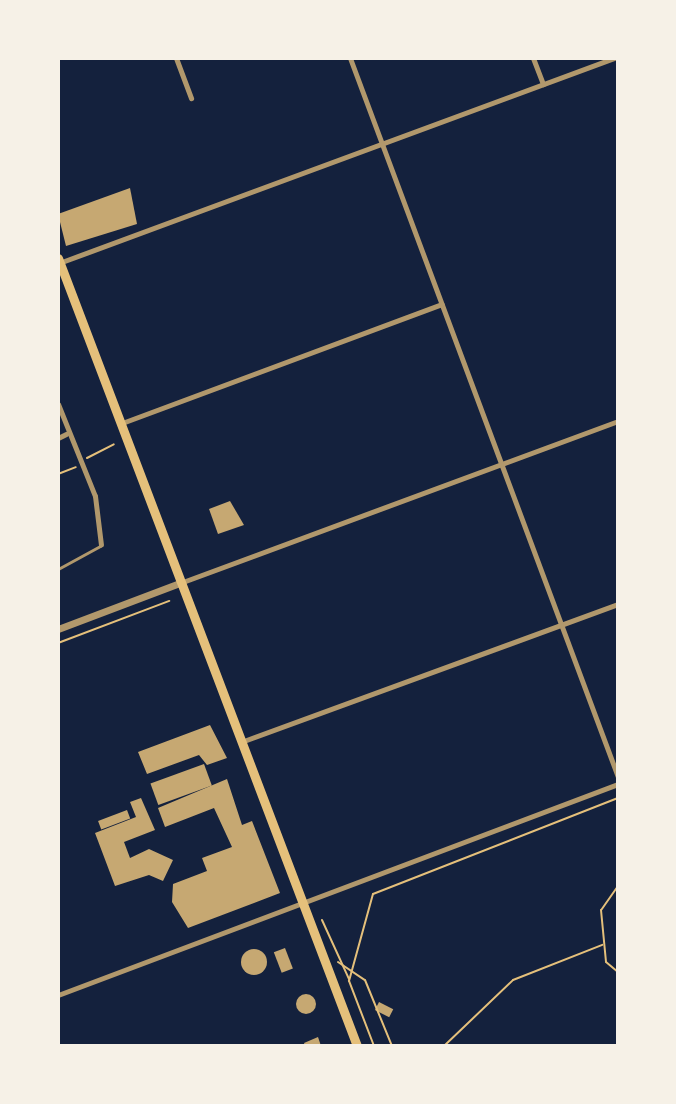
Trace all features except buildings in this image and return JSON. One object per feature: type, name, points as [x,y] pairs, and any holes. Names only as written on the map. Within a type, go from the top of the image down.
[{"type":"main road","points":[[59,261],[357,1046]]},
{"type":"street","points":[[176,58],[191,98]]},
{"type":"street","points":[[350,58],[618,777]]},
{"type":"street","points":[[533,58],[543,84]]},
{"type":"street","points":[[59,261],[614,58]]},
{"type":"street","points":[[121,423],[442,304]]},
{"type":"street","points":[[58,404],[66,434],[95,496],[101,545]]},
{"type":"street","points":[[58,629],[618,421]]},
{"type":"street","points":[[58,438],[66,434]]},
{"type":"street","points":[[240,743],[618,604]]},
{"type":"street","points":[[58,995],[618,784]]},
{"type":"lane","points":[[58,569],[101,545]]},
{"type":"path","points":[[58,643],[169,601]]},
{"type":"path","points":[[349,979],[366,905],[381,887],[618,798]]},
{"type":"path","points":[[618,886],[603,903],[602,945],[618,972]]},
{"type":"path","points":[[322,920],[338,962],[349,979],[374,1046]]},
{"type":"path","points":[[444,1046],[513,980],[602,945]]},
{"type":"path","points":[[338,962],[351,969],[369,987],[392,1046]]}]
